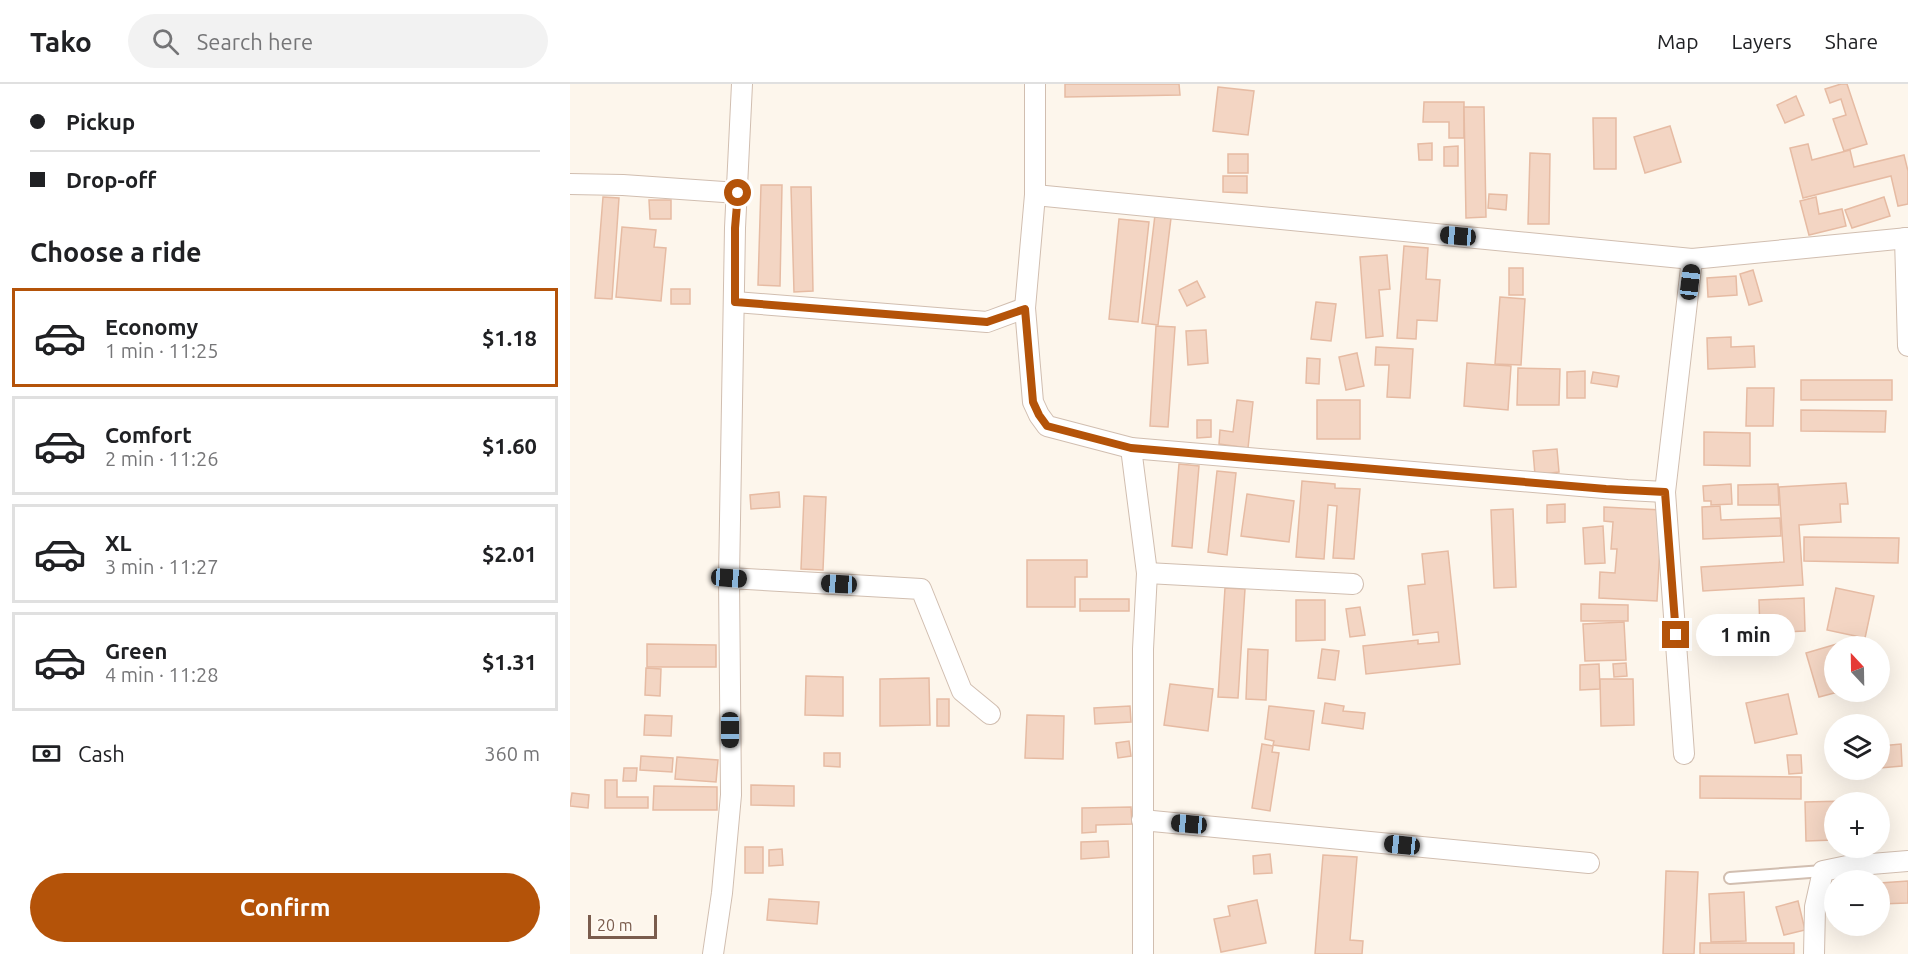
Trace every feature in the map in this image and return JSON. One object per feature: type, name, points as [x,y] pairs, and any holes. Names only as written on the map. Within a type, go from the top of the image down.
[{"type":"street","points":[[713,954],[722,893],[731,795],[729,578],[735,228],[742,84]]},
{"type":"street","points":[[1035,84],[1035,195],[1025,309],[1033,402],[1047,426],[1131,448],[1593,488],[1665,492]]},
{"type":"street","points":[[570,184],[623,185],[738,193]]},
{"type":"street","points":[[1035,195],[1692,259],[1907,238],[1908,346]]},
{"type":"street","points":[[1684,754],[1665,492],[1692,259]]},
{"type":"street","points":[[735,302],[987,322],[1025,309]]},
{"type":"street","points":[[1131,448],[1147,573],[1143,649],[1143,954]]},
{"type":"street","points":[[1147,573],[1353,584]]},
{"type":"street","points":[[729,578],[921,589],[962,691],[990,714]]},
{"type":"street","points":[[1142,820],[1589,862]]},
{"type":"street","points":[[1814,954],[1815,907],[1823,871],[1847,866],[1908,861]]},
{"type":"lane","points":[[1730,878],[1823,871]]},
{"type":"building","points":[[1065,84],[1179,84],[1180,95],[1065,97]]},
{"type":"building","points":[[1847,84],[1867,144],[1844,151],[1833,119],[1846,115],[1841,99],[1830,103],[1825,89]]},
{"type":"building","points":[[1218,87],[1254,91],[1248,135],[1213,131]]},
{"type":"building","points":[[1796,96],[1804,115],[1785,123],[1777,105]]},
{"type":"building","points":[[1424,102],[1464,102],[1464,138],[1449,138],[1449,122],[1423,122]]},
{"type":"building","points":[[1464,107],[1484,107],[1486,217],[1466,218]]},
{"type":"building","points":[[1593,118],[1616,118],[1616,169],[1594,169]]},
{"type":"building","points":[[1670,126],[1681,162],[1645,173],[1634,137]]},
{"type":"building","points":[[1432,143],[1432,160],[1419,160],[1418,144]]},
{"type":"building","points":[[1808,144],[1812,160],[1850,150],[1854,167],[1904,155],[1908,171],[1908,204],[1898,206],[1891,176],[1803,198],[1790,148]]},
{"type":"building","points":[[1458,146],[1458,166],[1444,166],[1444,147]]},
{"type":"building","points":[[1530,153],[1550,154],[1549,224],[1528,224]]},
{"type":"building","points":[[1228,154],[1248,154],[1248,173],[1228,173]]},
{"type":"building","points":[[1223,176],[1247,176],[1247,193],[1223,192]]},
{"type":"building","points":[[761,185],[782,185],[780,286],[758,285]]},
{"type":"building","points":[[791,187],[811,187],[813,291],[794,292]]},
{"type":"building","points":[[1489,194],[1507,195],[1506,210],[1488,208]]},
{"type":"building","points":[[603,197],[619,198],[612,299],[595,298]]},
{"type":"building","points":[[1816,197],[1819,214],[1842,209],[1846,226],[1809,235],[1800,201]]},
{"type":"building","points":[[1884,197],[1890,216],[1852,228],[1845,210]]},
{"type":"building","points":[[649,200],[671,200],[671,219],[650,219]]},
{"type":"building","points":[[1155,215],[1171,218],[1158,325],[1142,323]]},
{"type":"building","points":[[1119,219],[1149,222],[1138,322],[1109,319]]},
{"type":"building","points":[[622,227],[656,230],[654,247],[666,248],[661,301],[616,297]]},
{"type":"building","points":[[1404,246],[1428,248],[1426,279],[1440,280],[1437,321],[1417,320],[1416,339],[1397,338]]},
{"type":"building","points":[[1387,255],[1390,289],[1379,290],[1383,336],[1366,338],[1360,257]]},
{"type":"building","points":[[1509,268],[1523,268],[1523,295],[1509,295]]},
{"type":"building","points":[[1753,270],[1762,301],[1749,305],[1740,274]]},
{"type":"building","points":[[1736,276],[1737,295],[1708,297],[1707,278]]},
{"type":"building","points":[[1197,281],[1205,297],[1187,306],[1179,290]]},
{"type":"building","points":[[671,289],[690,289],[690,304],[671,304]]},
{"type":"building","points":[[1500,297],[1525,299],[1521,365],[1495,364]]},
{"type":"building","points":[[1316,302],[1336,304],[1331,341],[1311,339]]},
{"type":"building","points":[[1156,326],[1175,327],[1168,427],[1150,426]]},
{"type":"building","points":[[1206,330],[1208,363],[1188,365],[1186,331]]},
{"type":"building","points":[[1731,337],[1731,347],[1754,346],[1755,367],[1708,369],[1707,338]]},
{"type":"building","points":[[1376,347],[1413,349],[1410,398],[1387,397],[1389,365],[1375,365]]},
{"type":"building","points":[[1357,353],[1364,386],[1346,390],[1339,357]]},
{"type":"building","points":[[1307,358],[1320,359],[1319,384],[1306,383]]},
{"type":"building","points":[[1467,363],[1511,366],[1508,410],[1464,406]]},
{"type":"building","points":[[1518,368],[1560,369],[1559,405],[1517,405]]},
{"type":"building","points":[[1585,371],[1585,398],[1567,398],[1567,372]]},
{"type":"building","points":[[1593,372],[1619,376],[1617,387],[1591,383]]},
{"type":"building","points":[[1801,380],[1892,380],[1892,400],[1801,400]]},
{"type":"building","points":[[1747,388],[1774,388],[1773,426],[1746,426]]},
{"type":"building","points":[[1237,400],[1253,402],[1248,448],[1219,444],[1220,430],[1233,432]]},
{"type":"building","points":[[1317,400],[1360,400],[1360,439],[1317,439]]},
{"type":"building","points":[[1801,410],[1886,411],[1885,432],[1801,431]]},
{"type":"building","points":[[1197,420],[1211,420],[1211,437],[1197,438]]},
{"type":"building","points":[[1704,432],[1750,433],[1750,466],[1704,465]]},
{"type":"building","points":[[1557,449],[1559,472],[1535,475],[1533,451]]},
{"type":"building","points":[[1179,464],[1199,466],[1192,548],[1172,546]]},
{"type":"building","points":[[1217,471],[1236,473],[1227,555],[1208,552]]},
{"type":"building","points":[[1302,481],[1335,484],[1335,488],[1360,489],[1354,559],[1333,558],[1337,506],[1328,505],[1324,559],[1296,557]]},
{"type":"building","points":[[1846,483],[1848,504],[1840,504],[1841,522],[1799,525],[1803,585],[1703,591],[1701,567],[1784,562],[1779,487]]},
{"type":"building","points":[[1731,484],[1732,504],[1711,505],[1711,501],[1704,501],[1703,486]]},
{"type":"building","points":[[1778,484],[1779,505],[1738,505],[1738,485]]},
{"type":"building","points":[[779,492],[780,507],[751,509],[750,495]]},
{"type":"building","points":[[1247,494],[1294,501],[1289,542],[1241,536]]},
{"type":"building","points":[[804,496],[826,497],[823,570],[801,569]]},
{"type":"building","points":[[1565,504],[1565,522],[1547,523],[1547,505]]},
{"type":"building","points":[[1720,506],[1721,520],[1780,518],[1781,536],[1703,539],[1702,507]]},
{"type":"building","points":[[1604,507],[1662,510],[1657,601],[1599,598],[1600,572],[1615,573],[1617,549],[1611,549],[1613,522],[1604,521]]},
{"type":"building","points":[[1513,509],[1516,587],[1494,588],[1491,510]]},
{"type":"building","points":[[1603,526],[1605,563],[1585,564],[1583,528]]},
{"type":"building","points":[[1804,537],[1899,538],[1898,563],[1804,561]]},
{"type":"building","points":[[1448,551],[1460,664],[1366,674],[1363,646],[1418,640],[1418,644],[1439,642],[1438,632],[1413,635],[1408,586],[1425,584],[1422,554]]},
{"type":"building","points":[[1027,560],[1087,560],[1087,577],[1075,577],[1075,607],[1027,607]]},
{"type":"building","points":[[1225,588],[1245,589],[1238,698],[1218,697]]},
{"type":"building","points":[[1836,588],[1874,596],[1865,636],[1827,630]]},
{"type":"building","points":[[1804,598],[1805,631],[1760,633],[1759,600]]},
{"type":"building","points":[[1080,599],[1129,599],[1129,611],[1080,611]]},
{"type":"building","points":[[1296,600],[1325,600],[1325,640],[1296,641]]},
{"type":"building","points":[[1581,604],[1628,605],[1628,621],[1581,621]]},
{"type":"building","points":[[1360,607],[1365,635],[1350,637],[1346,609]]},
{"type":"building","points":[[1624,622],[1626,660],[1585,661],[1583,624]]},
{"type":"building","points":[[647,644],[716,645],[716,667],[647,667]]},
{"type":"building","points":[[1824,648],[1824,696],[1819,697],[1806,653]]},
{"type":"building","points":[[1248,649],[1268,650],[1266,700],[1246,699]]},
{"type":"building","points":[[1322,649],[1339,651],[1335,680],[1318,678]]},
{"type":"building","points":[[1626,663],[1627,676],[1614,677],[1613,664]]},
{"type":"building","points":[[1599,664],[1600,689],[1580,690],[1580,665]]},
{"type":"building","points":[[646,668],[661,669],[660,696],[645,695]]},
{"type":"building","points":[[806,676],[843,677],[843,716],[805,715]]},
{"type":"building","points":[[929,678],[930,725],[880,726],[880,679]]},
{"type":"building","points":[[1600,679],[1633,679],[1634,725],[1601,726]]},
{"type":"building","points":[[1170,684],[1213,689],[1208,731],[1164,725]]},
{"type":"building","points":[[1788,694],[1797,734],[1755,743],[1746,703]]},
{"type":"building","points":[[937,699],[949,699],[949,726],[937,726]]},
{"type":"building","points":[[1325,703],[1344,706],[1343,711],[1365,713],[1363,729],[1322,723]]},
{"type":"building","points":[[1130,706],[1131,722],[1095,724],[1094,708]]},
{"type":"building","points":[[1269,706],[1314,711],[1309,750],[1273,745],[1274,741],[1265,739]]},
{"type":"building","points":[[645,715],[672,716],[671,736],[644,735]]},
{"type":"building","points":[[1027,715],[1064,716],[1063,759],[1025,758]]},
{"type":"building","points":[[1129,741],[1131,756],[1118,758],[1116,743]]},
{"type":"building","points":[[1262,744],[1273,746],[1272,752],[1279,753],[1270,811],[1252,808]]},
{"type":"building","points":[[1901,744],[1902,766],[1890,767],[1890,745]]},
{"type":"building","points":[[824,753],[840,753],[840,767],[824,766]]},
{"type":"building","points":[[1787,755],[1801,755],[1802,773],[1789,774]]},
{"type":"building","points":[[641,756],[673,758],[672,772],[640,770]]},
{"type":"building","points":[[677,757],[718,760],[716,782],[675,779]]},
{"type":"building","points":[[624,768],[637,768],[636,781],[623,781]]},
{"type":"building","points":[[1700,776],[1801,777],[1801,799],[1700,798]]},
{"type":"building","points":[[605,780],[617,780],[617,797],[648,797],[648,808],[605,808]]},
{"type":"building","points":[[751,785],[794,786],[794,806],[751,805]]},
{"type":"building","points":[[654,786],[717,787],[717,810],[653,810]]},
{"type":"building","points":[[572,793],[589,795],[588,808],[570,806]]},
{"type":"building","points":[[1805,802],[1824,802],[1824,840],[1806,841]]},
{"type":"building","points":[[1131,807],[1132,824],[1096,825],[1096,832],[1082,833],[1082,808]]},
{"type":"building","points":[[1108,841],[1109,857],[1081,859],[1081,842]]},
{"type":"building","points":[[745,847],[763,847],[763,873],[745,873]]},
{"type":"building","points":[[782,849],[783,865],[769,866],[769,850]]},
{"type":"building","points":[[1270,854],[1272,873],[1254,874],[1253,856]]},
{"type":"building","points":[[1323,855],[1357,857],[1350,940],[1363,941],[1362,954],[1315,954]]},
{"type":"building","points":[[1666,871],[1698,872],[1694,954],[1663,954]]},
{"type":"building","points":[[1908,881],[1908,903],[1890,904],[1890,882]]},
{"type":"building","points":[[1744,892],[1746,941],[1711,942],[1709,894]]},
{"type":"building","points":[[769,899],[819,902],[817,924],[767,920]]},
{"type":"building","points":[[1257,900],[1266,943],[1221,952],[1214,919],[1230,916],[1228,906]]},
{"type":"building","points":[[1798,901],[1805,930],[1784,935],[1776,907]]},
{"type":"building","points":[[1700,943],[1794,943],[1794,954],[1700,954]]},
{"type":"route","points":[[738,193],[735,228],[735,302],[987,322],[1025,309],[1033,402],[1047,426],[1131,448],[1606,489],[1665,492],[1676,635]]}]
